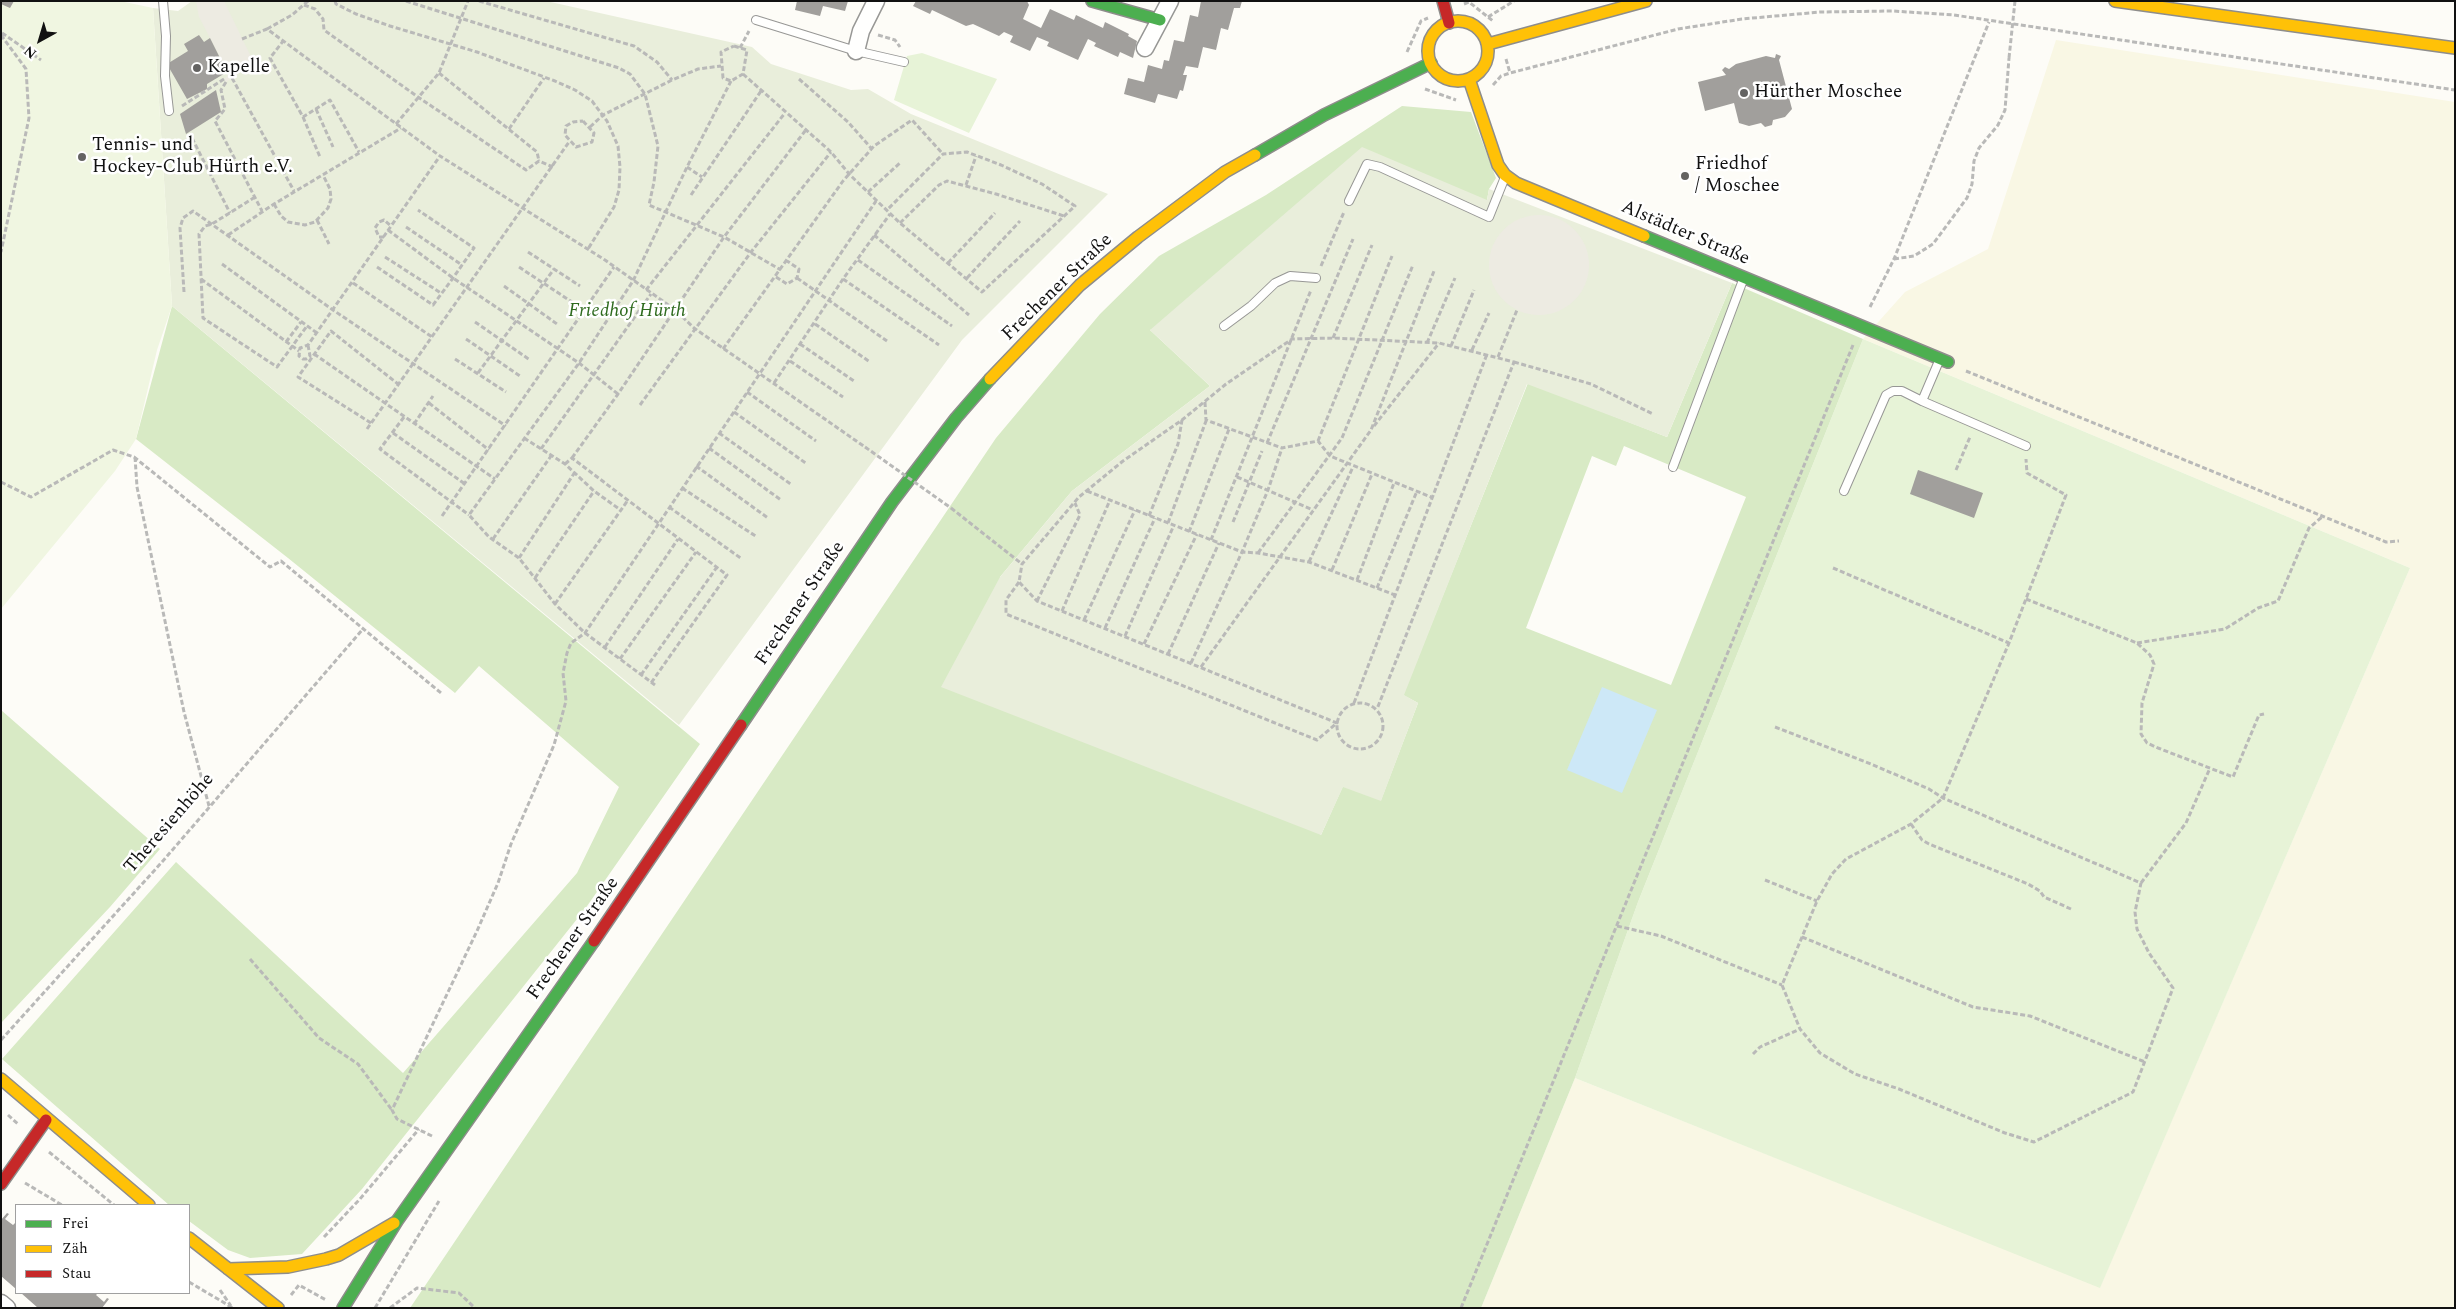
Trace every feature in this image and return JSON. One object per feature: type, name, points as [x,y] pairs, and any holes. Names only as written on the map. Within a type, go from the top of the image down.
[{"type":"main road","points":[[1092,1],[1160,20]]},
{"type":"main road","points":[[1488,44],[1646,1]]},
{"type":"main road","points":[[2115,1],[2455,48]]},
{"type":"main road","points":[[1446,12],[1477,28],[1488,44],[1488,53],[1483,69],[1469,79],[1458,81],[1446,79],[1430,63],[1429,43],[1440,27],[1446,12]]},
{"type":"main road","name":"Frechener Straße","points":[[343,1308],[397,1221],[599,935],[892,502],[956,418],[1022,344],[1080,285],[1138,237],[1224,172],[1324,115],[1430,63]]},
{"type":"main road","points":[[1469,79],[1498,165],[1505,175]]},
{"type":"main road","name":"Alstädter Straße","points":[[1505,175],[1516,182],[1572,201],[1656,238],[1746,273],[1860,327],[1944,360]]},
{"type":"main road","points":[[1,1079],[46,1120],[148,1204]]},
{"type":"main road","points":[[1,1184],[46,1120]]},
{"type":"main road","points":[[228,1269],[288,1267],[339,1255],[397,1221]]},
{"type":"main road","points":[[190,1239],[278,1308]]},
{"type":"street","points":[[856,51],[861,31],[876,1]]},
{"type":"street","points":[[1145,48],[1170,1]]},
{"type":"street","points":[[1,1303],[7,1308]]},
{"type":"lane","points":[[163,1],[166,36],[164,76],[169,111]]},
{"type":"lane","points":[[754,23],[904,62]]},
{"type":"lane","points":[[1349,201],[1367,164],[1380,166],[1489,217],[1505,175]]},
{"type":"lane","points":[[1672,467],[1746,273]]},
{"type":"lane","points":[[1224,326],[1251,306],[1275,283],[1290,276],[1316,278]]},
{"type":"lane","points":[[1922,401],[1944,360]]},
{"type":"lane","points":[[1844,491],[1886,395],[1893,390],[1902,391],[2026,446]]},
{"type":"path","points":[[242,39],[279,23],[310,1]]},
{"type":"path","points":[[335,1],[336,4],[356,14],[452,44],[575,90],[592,101],[603,115],[618,146],[620,167],[619,190],[614,207],[588,249]]},
{"type":"path","points":[[396,124],[439,73],[462,20],[468,1]]},
{"type":"path","points":[[479,1],[634,46],[657,62],[672,80]]},
{"type":"path","points":[[1488,16],[1514,1]]},
{"type":"path","points":[[1894,259],[1914,256],[1933,244],[1967,198],[1972,184],[1974,161],[1979,148],[1998,125],[2005,110],[2015,1]]},
{"type":"path","points":[[409,2],[619,68],[638,82],[645,94],[658,146],[649,205],[724,237],[781,270]]},
{"type":"path","points":[[1510,73],[1496,24],[1469,2],[1421,21],[1407,52],[1426,91],[1460,102],[1490,88],[1501,76],[1678,29],[1820,12],[1893,11],[1954,15],[1989,22],[2455,90]]},
{"type":"path","points":[[304,5],[315,9],[323,19],[324,30],[418,97],[526,170],[539,161]]},
{"type":"path","points":[[1462,1308],[1860,327],[1894,259],[1989,22]]},
{"type":"path","points":[[740,48],[754,23]]},
{"type":"path","points":[[267,29],[440,156],[522,210],[588,249],[674,309],[694,328],[951,508],[1022,564]]},
{"type":"path","points":[[861,31],[895,40],[900,48]]},
{"type":"path","points":[[1,34],[41,60]]},
{"type":"path","points":[[1,34],[26,69],[29,118],[1,252]]},
{"type":"path","points":[[284,40],[270,58],[303,118],[320,157]]},
{"type":"path","points":[[731,81],[723,78],[721,52],[734,46],[747,50],[743,74]]},
{"type":"path","points":[[590,127],[603,115],[672,80],[698,69],[721,66]]},
{"type":"path","points":[[439,73],[537,152],[539,161]]},
{"type":"path","points":[[469,514],[579,362],[633,281],[686,167],[731,81],[743,74]]},
{"type":"path","points":[[743,74],[784,113],[831,152],[850,175],[890,214],[982,292],[1075,206],[1042,184],[967,152],[943,154],[887,210]]},
{"type":"path","points":[[232,78],[294,192]]},
{"type":"path","points":[[508,129],[544,78]]},
{"type":"path","points":[[800,79],[848,122],[871,148]]},
{"type":"path","points":[[169,111],[178,108],[225,80],[221,90],[225,109],[215,121],[262,211]]},
{"type":"path","points":[[691,195],[761,91]]},
{"type":"path","points":[[303,118],[330,100],[359,152]]},
{"type":"path","points":[[316,109],[333,148]]},
{"type":"path","points":[[646,290],[694,225],[784,113]]},
{"type":"path","points":[[724,349],[843,181],[871,148],[912,120],[943,154]]},
{"type":"path","points":[[583,121],[590,127],[594,133],[592,142],[576,147],[565,135],[566,126],[573,122],[583,121]]},
{"type":"path","points":[[228,234],[262,211],[401,128]]},
{"type":"path","points":[[565,464],[572,458],[618,394],[724,237],[806,131]]},
{"type":"path","points":[[192,138],[230,212]]},
{"type":"path","points":[[367,429],[570,142]]},
{"type":"path","points":[[640,405],[694,328],[751,252],[831,152]]},
{"type":"path","points":[[312,356],[302,359],[299,356],[299,351],[302,346],[308,345],[353,283],[440,156]]},
{"type":"path","points":[[966,185],[976,156]]},
{"type":"path","points":[[539,161],[552,166]]},
{"type":"path","points":[[868,192],[901,162]]},
{"type":"path","points":[[686,167],[702,177]]},
{"type":"path","points":[[274,204],[281,216],[288,222],[305,225],[317,220],[328,208],[331,199],[330,189],[323,175]]},
{"type":"path","points":[[900,223],[939,185],[947,181],[966,185],[1064,216]]},
{"type":"path","points":[[255,197],[212,224],[205,226],[199,234],[203,318],[212,326],[277,367],[307,326]]},
{"type":"path","points":[[392,1110],[477,931],[498,883],[511,844],[552,751],[566,701],[563,673],[567,652],[571,643],[585,633],[759,372],[876,201]]},
{"type":"path","points":[[1211,540],[1316,278],[1349,201]]},
{"type":"path","points":[[377,267],[433,305],[453,278],[474,248],[418,210]]},
{"type":"path","points":[[184,292],[180,228],[183,218],[193,211],[333,310],[506,426]]},
{"type":"path","points":[[774,383],[815,324],[843,279],[890,214]]},
{"type":"path","points":[[948,263],[995,214]]},
{"type":"path","points":[[317,220],[329,244]]},
{"type":"path","points":[[384,237],[379,236],[375,228],[379,222],[384,220],[391,226]]},
{"type":"path","points":[[967,278],[1020,221]]},
{"type":"path","points":[[406,227],[462,265]]},
{"type":"path","points":[[388,230],[453,278],[468,286],[516,321],[579,362],[618,394]]},
{"type":"path","points":[[874,236],[969,315]]},
{"type":"path","points":[[1268,443],[1354,239]]},
{"type":"path","points":[[1334,338],[1372,245]]},
{"type":"path","points":[[528,252],[580,286]]},
{"type":"path","points":[[1318,441],[1392,256]]},
{"type":"path","points":[[385,257],[441,294]]},
{"type":"path","points":[[858,260],[952,326]]},
{"type":"path","points":[[776,277],[787,284],[797,278],[799,269],[787,261]]},
{"type":"path","points":[[222,264],[317,332]]},
{"type":"path","points":[[1258,553],[1342,438],[1414,264]]},
{"type":"path","points":[[519,267],[572,302]]},
{"type":"path","points":[[442,516],[506,426],[614,267]]},
{"type":"path","points":[[478,373],[554,269]]},
{"type":"path","points":[[1371,430],[1434,271]]},
{"type":"path","points":[[797,278],[887,341]]},
{"type":"path","points":[[1427,344],[1455,278]]},
{"type":"path","points":[[201,279],[299,351]]},
{"type":"path","points":[[843,279],[939,345]]},
{"type":"path","points":[[353,283],[432,337]]},
{"type":"path","points":[[504,286],[557,324]]},
{"type":"path","points":[[1451,346],[1474,290]]},
{"type":"path","points":[[542,449],[651,294]]},
{"type":"path","points":[[1498,357],[1517,310]]},
{"type":"path","points":[[1472,350],[1489,313]]},
{"type":"path","points":[[286,342],[301,322]]},
{"type":"path","points":[[475,322],[530,360]]},
{"type":"path","points":[[815,324],[870,362]]},
{"type":"path","points":[[371,423],[298,377],[312,356],[331,331],[398,384]]},
{"type":"path","points":[[1487,354],[1354,703],[1343,710],[1337,723],[1316,740],[1006,614],[1006,600],[1018,582],[1022,564],[1075,502],[1123,461],[1182,420],[1226,384],[1292,339],[1334,338],[1382,341],[1406,340],[1427,344],[1439,343],[1487,354],[1591,384],[1653,414]]},
{"type":"path","points":[[466,339],[520,376]]},
{"type":"path","points":[[1201,667],[1346,464],[1439,343]]},
{"type":"path","points":[[800,344],[854,381]]},
{"type":"path","points":[[308,345],[312,356],[495,479]]},
{"type":"path","points":[[455,358],[506,392]]},
{"type":"path","points":[[1944,360],[2322,517],[2386,542],[2399,541]]},
{"type":"path","points":[[790,361],[842,397]]},
{"type":"path","points":[[1377,709],[1514,362]]},
{"type":"path","points":[[747,392],[816,442]]},
{"type":"path","points":[[414,424],[433,396]]},
{"type":"path","points":[[1168,523],[1206,420],[1205,402]]},
{"type":"path","points":[[429,403],[489,450]]},
{"type":"path","points":[[734,412],[807,464]]},
{"type":"path","points":[[404,417],[380,449],[469,514],[493,539],[519,558],[556,604],[585,633],[655,685]]},
{"type":"path","points":[[1149,516],[1178,444],[1182,420]]},
{"type":"path","points":[[1206,420],[1282,448],[1318,441]]},
{"type":"path","points":[[1956,470],[1976,424]]},
{"type":"path","points":[[1189,532],[1229,429]]},
{"type":"path","points":[[719,432],[792,485]]},
{"type":"path","points":[[393,433],[465,484]]},
{"type":"path","points":[[524,438],[565,464],[594,491],[622,510]]},
{"type":"path","points":[[1318,441],[1330,456],[1346,464],[1431,497]]},
{"type":"path","points":[[2026,446],[2027,473],[2066,495],[2009,643],[1943,798],[1911,824],[1846,859],[1832,874],[1817,901],[1782,985],[1800,1029],[1820,1053],[1855,1074],[1899,1089],[2005,1134],[2034,1142],[2133,1092],[2173,988],[2149,953],[2138,929],[2135,912],[2141,883],[2186,823],[2210,768]]},
{"type":"path","points":[[709,448],[781,500]]},
{"type":"path","points":[[1191,663],[1242,552],[1268,490],[1282,448]]},
{"type":"path","points":[[1,482],[31,497],[113,450],[134,457],[270,567],[281,561],[441,694]]},
{"type":"path","points":[[1233,522],[1262,451]]},
{"type":"path","points":[[493,539],[551,456]]},
{"type":"path","points":[[134,457],[137,487],[182,702],[209,806]]},
{"type":"path","points":[[572,458],[726,575],[651,683]]},
{"type":"path","points":[[696,466],[768,518]]},
{"type":"path","points":[[1308,562],[1353,467]]},
{"type":"path","points":[[519,558],[575,472]]},
{"type":"path","points":[[1332,570],[1372,474]]},
{"type":"path","points":[[1237,477],[1313,510]]},
{"type":"path","points":[[1357,580],[1394,483]]},
{"type":"path","points":[[682,488],[757,537]]},
{"type":"path","points":[[535,578],[594,491]]},
{"type":"path","points":[[1087,491],[1242,552],[1308,562],[1395,595]]},
{"type":"path","points":[[1377,588],[1416,491]]},
{"type":"path","points":[[556,604],[628,500]]},
{"type":"path","points":[[1062,611],[1110,500]]},
{"type":"path","points":[[1037,601],[1080,515],[1075,502]]},
{"type":"path","points":[[669,507],[742,559]]},
{"type":"path","points":[[1084,620],[1135,510]]},
{"type":"path","points":[[2137,643],[2225,629],[2258,608],[2278,601],[2308,528],[2322,517]]},
{"type":"path","points":[[1105,628],[1155,518]]},
{"type":"path","points":[[1125,636],[1174,525]]},
{"type":"path","points":[[1144,644],[1196,534]]},
{"type":"path","points":[[605,647],[678,539]]},
{"type":"path","points":[[1168,654],[1219,544]]},
{"type":"path","points":[[620,659],[696,552]]},
{"type":"path","points":[[641,675],[717,567]]},
{"type":"path","points":[[1833,568],[2009,643]]},
{"type":"path","points":[[1018,582],[1037,601],[1337,723]]},
{"type":"path","points":[[2026,599],[2137,643],[2150,655],[2154,664],[2142,703],[2141,734],[2147,743],[2233,777],[2259,715],[2264,714]]},
{"type":"path","name":"Theresienhöhe","points":[[1,1040],[363,629]]},
{"type":"path","points":[[1337,723],[1340,738],[1346,744],[1360,749],[1368,748],[1380,738],[1383,731],[1381,716],[1377,709],[1370,705],[1354,703]]},
{"type":"path","points":[[1775,727],[1872,764],[1929,789],[1943,798],[2141,883]]},
{"type":"path","points":[[1911,824],[1922,840],[1929,844],[2028,884],[2040,891],[2044,897],[2071,909]]},
{"type":"path","points":[[1765,880],[1817,901]]},
{"type":"path","points":[[1617,926],[1661,936],[1782,985]]},
{"type":"path","points":[[1802,937],[1973,1007],[2030,1016],[2145,1062]]},
{"type":"path","points":[[250,959],[319,1038],[358,1064],[398,1119],[419,1128],[360,1199],[316,1247],[299,1285],[288,1300]]},
{"type":"path","points":[[1753,1054],[1760,1047],[1800,1029]]},
{"type":"path","points":[[1,1108],[33,1138],[113,1204]]},
{"type":"path","points":[[9,1173],[60,1204]]},
{"type":"path","points":[[375,1308],[443,1194]]},
{"type":"path","points":[[190,1283],[234,1308]]},
{"type":"path","points":[[299,1285],[330,1303]]},
{"type":"path","points":[[390,1308],[417,1288],[459,1293],[476,1308]]},
{"type":"shaded area","points":[[196,1],[224,1],[254,63],[226,82],[224,79],[229,74],[199,17]]},
{"type":"shaded area","points":[[2056,40],[2455,102],[2455,1308],[1481,1308],[1575,1078],[2100,1287],[2410,568],[1863,339],[1905,292],[1988,249]]},
{"type":"shaded area","points":[[1539,215],[1549,216],[1567,223],[1581,237],[1588,255],[1588,275],[1581,293],[1567,307],[1549,314],[1539,315],[1529,314],[1511,307],[1497,293],[1490,275],[1489,265],[1490,255],[1497,237],[1511,223],[1529,216]]},
{"type":"green space","name":"Tennis- und Hockey-Club Hürth e.V.","points":[[1,1],[120,1],[153,8],[172,306],[157,350],[136,439],[115,471],[1,609]]},
{"type":"green space","name":"Friedhof Hürth","points":[[192,1],[546,1],[752,47],[771,64],[851,90],[868,89],[911,114],[1108,194],[962,340],[679,725],[172,306],[153,8],[178,11]]},
{"type":"green space","points":[[922,53],[997,79],[969,133],[894,100],[907,56]]},
{"type":"green space","points":[[1402,106],[1471,112],[1496,178],[1489,189],[1487,200],[1150,330],[1210,386],[1072,491],[1000,577],[1321,835],[1343,786],[1381,800],[1418,703],[1403,695],[1528,383],[1667,437],[1732,283],[1863,339],[1638,902],[1575,1078],[1481,1308],[410,1308],[996,438],[1100,314],[1159,256],[1266,195]],"holes":[[[1624,446],[1746,497],[1671,685],[1526,628],[1592,456],[1616,466]]]},
{"type":"green space","points":[[1362,147],[1487,200],[1489,189],[1732,283],[1667,437],[1527,384],[1404,695],[1418,703],[1381,801],[1343,787],[1321,835],[941,687],[1000,577],[1072,491],[1210,386],[1150,330]]},
{"type":"green space","points":[[172,306],[700,744],[585,909],[362,1189],[302,1254],[250,1258],[228,1250],[190,1222],[190,1204],[168,1204],[2,1059],[176,862],[403,1073],[577,873],[619,787],[479,666],[455,693],[288,558],[136,439]]},
{"type":"green space","points":[[1863,339],[2410,568],[2100,1288],[1575,1078],[1638,902]]},
{"type":"green space","points":[[1,710],[160,849],[110,907],[1,1023]]},
{"type":"water","points":[[1602,687],[1657,710],[1622,793],[1567,770]]},
{"type":"building","points":[[1,1],[14,1],[10,8],[1,4]]},
{"type":"building","points":[[797,1],[848,1],[845,11],[823,6],[820,16],[795,10]]},
{"type":"building","points":[[916,1],[1027,1],[1029,5],[1023,19],[1041,28],[1050,9],[1074,20],[1076,15],[1103,28],[1105,22],[1129,34],[1128,36],[1137,41],[1133,58],[1120,52],[1118,57],[1094,46],[1096,43],[1088,39],[1078,60],[1047,46],[1049,42],[1037,37],[1030,51],[1010,42],[1013,36],[1004,32],[999,36],[973,24],[966,26],[932,10],[930,14],[913,6]]},
{"type":"building","points":[[1201,1],[1242,1],[1240,8],[1234,8],[1228,30],[1221,28],[1216,50],[1203,47],[1198,68],[1186,66],[1183,75],[1187,75],[1183,91],[1180,90],[1177,99],[1158,94],[1155,103],[1124,94],[1128,78],[1144,82],[1148,65],[1162,69],[1164,60],[1169,61],[1174,40],[1184,42],[1190,15],[1198,17]]},
{"type":"building","name":"Kapelle","points":[[199,35],[204,42],[210,38],[227,72],[207,84],[207,89],[187,99],[167,64],[188,51],[184,44]]},
{"type":"building","name":"Hürther Moschee","points":[[1776,54],[1781,56],[1779,60],[1792,109],[1785,117],[1773,120],[1772,125],[1765,127],[1761,123],[1749,126],[1739,123],[1734,103],[1705,111],[1698,82],[1726,75],[1722,70],[1725,67],[1729,69],[1736,64],[1766,56],[1775,58]]},
{"type":"building","points":[[216,90],[221,112],[186,134],[180,114]]},
{"type":"building","points":[[1918,470],[1983,493],[1974,518],[1910,494]]},
{"type":"building","points":[[7,1213],[9,1214],[5,1219],[13,1225],[15,1223],[15,1288],[1,1276],[1,1220]]},
{"type":"building","points":[[22,1294],[97,1294],[104,1302],[107,1298],[109,1299],[102,1308],[38,1308]]},
{"type":"traffic: fast","points":[[1092,1],[1160,20]]},
{"type":"traffic: fast","points":[[1255,155],[1324,115],[1431,63]]},
{"type":"traffic: fast","points":[[1644,236],[1948,362]]},
{"type":"traffic: fast","points":[[741,725],[892,502],[956,418],[990,379]]},
{"type":"traffic: fast","points":[[343,1308],[397,1221],[594,941]]},
{"type":"traffic: slow","points":[[1488,44],[1646,1]]},
{"type":"traffic: slow","points":[[2115,1],[2455,48]]},
{"type":"traffic: slow","points":[[1458,21],[1475,26],[1483,34],[1488,51],[1483,68],[1475,76],[1458,81],[1441,76],[1433,68],[1428,51],[1433,34],[1441,26],[1458,21]]},
{"type":"traffic: slow","points":[[1469,79],[1498,165],[1505,175],[1516,183],[1644,236]]},
{"type":"traffic: slow","points":[[990,379],[1080,285],[1138,237],[1225,172],[1255,155]]},
{"type":"traffic: slow","points":[[1,1079],[148,1204]]},
{"type":"traffic: slow","points":[[228,1269],[288,1267],[326,1259],[339,1255],[394,1223]]},
{"type":"traffic: slow","points":[[190,1239],[278,1308]]},
{"type":"traffic: jam","points":[[1443,1],[1449,23]]},
{"type":"traffic: jam","points":[[594,941],[741,725]]},
{"type":"traffic: jam","points":[[1,1184],[46,1120]]},
{"type":"place","name":"Kapelle","points":[[197,68]]},
{"type":"place","name":"Hürther Moschee","points":[[1744,93]]},
{"type":"place","name":"Tennis- und Hockey-Club Hürth e.V.","points":[[82,157]]},
{"type":"place","name":"Friedhof / Moschee","points":[[1685,176]]}]
